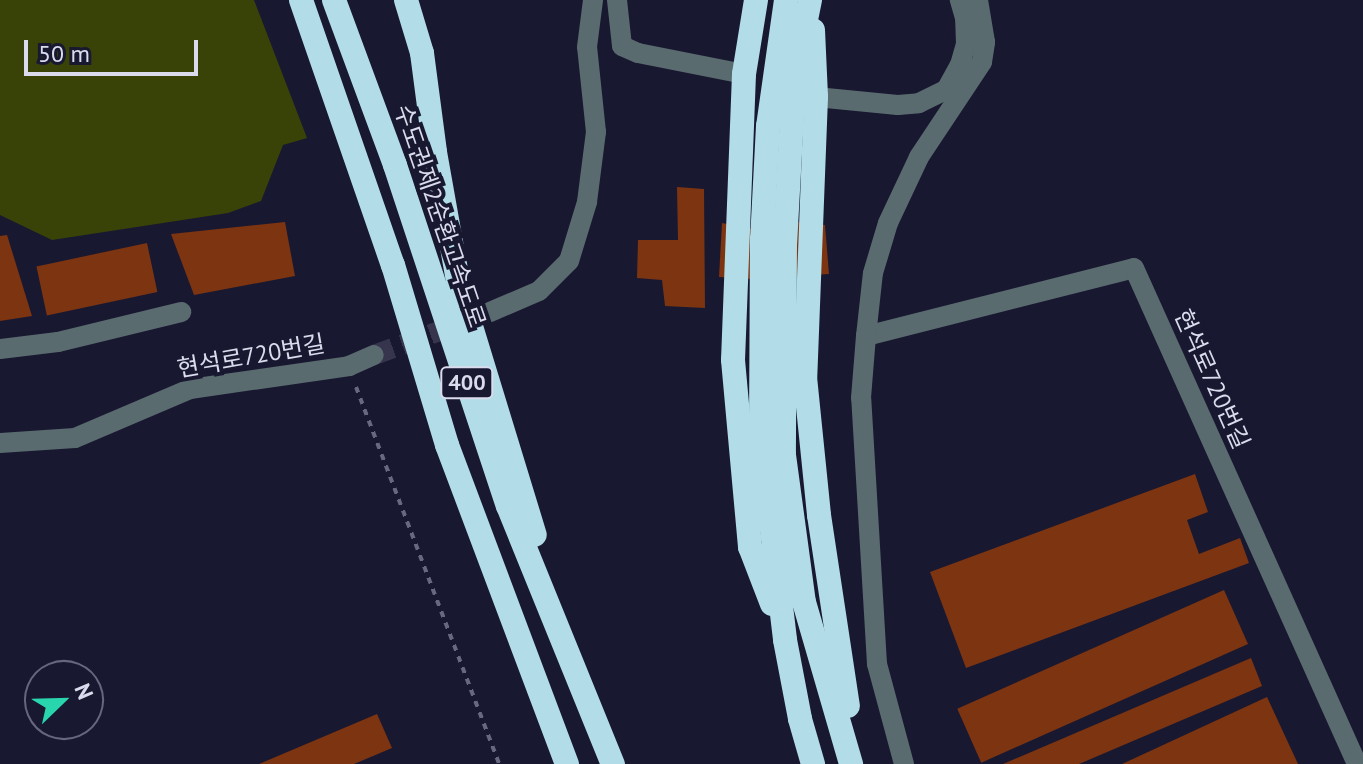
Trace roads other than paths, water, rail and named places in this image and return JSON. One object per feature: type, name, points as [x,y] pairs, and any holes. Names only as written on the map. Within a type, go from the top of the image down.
[{"type":"highway","name":"400","points":[[301,0],[393,265],[447,445],[567,764]]},
{"type":"highway","name":"수도권제2순환고속도로","points":[[334,0],[395,165],[508,506],[612,762]]},
{"type":"highway","points":[[406,0],[422,53],[435,152],[459,287],[523,497],[612,762]]},
{"type":"highway","points":[[756,0],[744,74],[733,360],[750,547],[785,640]]},
{"type":"highway","points":[[786,0],[768,126],[762,239],[761,438],[785,640],[800,719],[813,764]]},
{"type":"highway","points":[[811,0],[816,97],[805,377],[819,515],[854,764]]},
{"type":"highway","points":[[811,0],[794,79],[786,229],[784,455],[804,602],[854,764]]},
{"type":"street","points":[[490,312],[539,291],[569,261],[587,202],[596,132],[587,47],[593,0]]},
{"type":"street","points":[[617,0],[622,46],[638,53],[744,74]]},
{"type":"street","points":[[816,97],[898,105],[919,103],[946,90],[960,65],[966,44],[965,18],[960,0]]},
{"type":"street","points":[[904,764],[877,664],[861,398],[866,336],[873,273],[888,223],[919,157],[982,62],[985,42],[978,0]]},
{"type":"street","name":"현석로720번길","points":[[866,336],[1134,268],[1357,764]]},
{"type":"street","points":[[0,349],[58,342],[181,312]]},
{"type":"street","name":"현석로720번길","points":[[0,443],[75,438],[190,389],[349,366],[374,355]]},
{"type":"tunnel","points":[[374,355],[464,322]]}]
